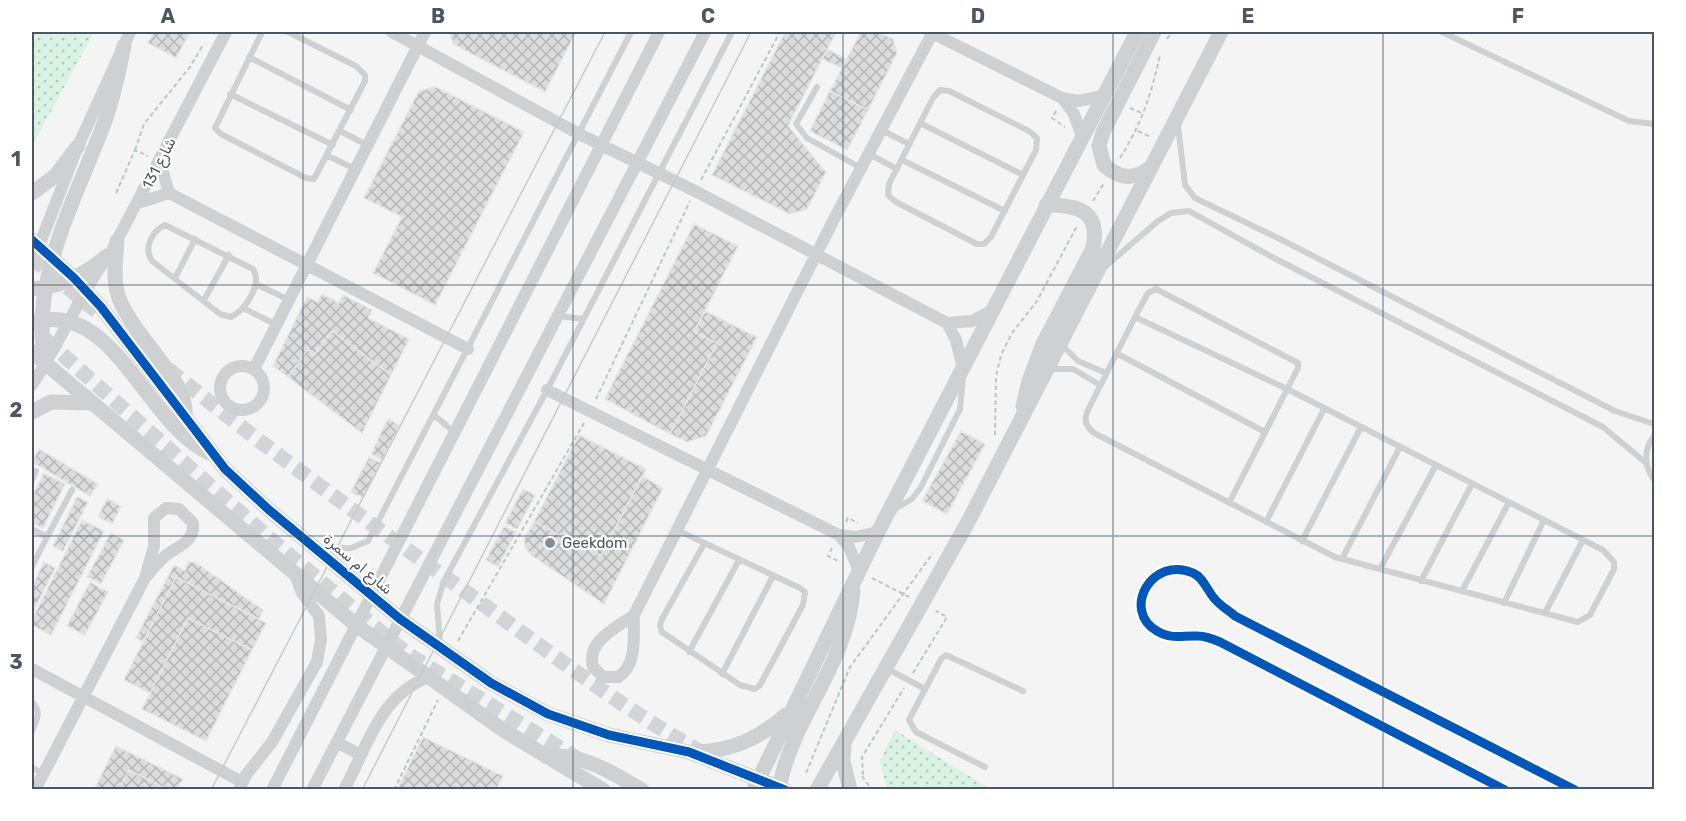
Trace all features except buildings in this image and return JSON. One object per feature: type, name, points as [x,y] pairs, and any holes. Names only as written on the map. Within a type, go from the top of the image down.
[{"type":"street","points":[[32,264],[34,244],[130,32]]},
{"type":"street","name":"شارع 131","points":[[107,256],[160,162],[226,32]]},
{"type":"street","points":[[392,32],[579,134],[638,161],[947,323],[972,321],[993,310]]},
{"type":"street","points":[[254,369],[287,299],[425,32]]},
{"type":"street","points":[[272,789],[659,32]]},
{"type":"street","points":[[312,789],[338,743],[386,646],[705,32]]},
{"type":"street","points":[[634,615],[604,636],[592,653],[593,667],[603,677],[618,677],[628,668],[633,653],[634,615],[932,32],[1062,98],[1078,101],[1103,96]]},
{"type":"street","points":[[757,786],[789,713],[878,532],[1137,32]]},
{"type":"street","points":[[817,789],[886,668],[1049,369],[1221,32]]},
{"type":"street","points":[[1151,167],[1132,178],[1111,171],[1104,165],[1099,146],[1103,132],[1160,36]]},
{"type":"street","points":[[39,288],[52,260],[61,230],[113,96],[124,46]]},
{"type":"street","points":[[1062,98],[1074,114],[1082,137]]},
{"type":"street","points":[[32,194],[55,176],[78,146]]},
{"type":"street","points":[[160,162],[170,193]]},
{"type":"street","points":[[138,203],[170,193],[468,349]]},
{"type":"street","points":[[1021,421],[1035,363],[1093,248],[1094,226],[1085,213],[1070,205],[1046,205]]},
{"type":"street","points":[[117,241],[115,273],[120,301],[132,325],[180,388],[185,400],[185,415]]},
{"type":"street","points":[[34,244],[40,269],[35,323],[46,365]]},
{"type":"street","name":"شارع ام سمرة","points":[[34,244],[101,307],[213,454],[268,509],[400,619],[491,683],[548,714],[609,735],[689,752],[757,786],[781,789]]},
{"type":"street","points":[[32,385],[71,321],[79,284],[107,256]]},
{"type":"street","points":[[39,288],[79,284]]},
{"type":"street","points":[[35,323],[71,321],[94,335],[114,352],[186,440],[213,454]]},
{"type":"street","points":[[947,323],[957,340],[963,370]]},
{"type":"street","points":[[32,352],[296,577],[356,625],[545,756],[603,789]]},
{"type":"street","points":[[547,390],[839,535],[855,537],[878,532]]},
{"type":"street","points":[[32,412],[51,402],[92,403]]},
{"type":"street","points":[[35,789],[37,770],[83,696],[145,578],[152,555],[154,518],[166,508],[179,509],[193,523],[192,537],[186,544],[163,558],[145,578]]},
{"type":"street","points":[[781,789],[785,764],[846,633],[851,614],[857,576],[849,547],[839,535]]},
{"type":"street","points":[[1505,789],[1220,642],[1198,636],[1177,638],[1155,631],[1146,622],[1142,607],[1143,591],[1155,576],[1173,568],[1196,574],[1215,599],[1235,616],[1575,789]]},
{"type":"street","points":[[32,669],[240,785],[266,751],[317,662],[321,639],[319,616],[302,593],[296,577]]},
{"type":"street","points":[[344,789],[389,704],[412,684],[432,679]]},
{"type":"street","points":[[689,752],[734,748],[755,739],[789,713]]},
{"type":"street","points":[[844,741],[843,761],[850,789]]},
{"type":"street","points":[[338,743],[361,755]]},
{"type":"street","points":[[545,756],[564,755],[583,759],[642,789]]},
{"type":"lane","points":[[262,32],[230,93],[215,128],[221,134],[310,179],[317,176],[328,156],[366,75],[362,70],[288,32]]},
{"type":"lane","points":[[317,549],[351,548],[368,541],[631,32]]},
{"type":"lane","points":[[445,650],[437,604],[444,581],[547,390],[732,32]]},
{"type":"lane","points":[[1442,32],[1629,121],[1654,124]]},
{"type":"lane","points":[[249,57],[351,110]]},
{"type":"lane","points":[[817,87],[796,124],[807,138],[861,168]]},
{"type":"lane","points":[[945,89],[1009,121],[1037,138],[1036,150],[989,241],[977,244],[891,198],[887,190],[920,123],[933,98],[940,90],[945,89]]},
{"type":"lane","points":[[230,93],[333,145]]},
{"type":"lane","points":[[1177,116],[1183,178],[1189,193],[1195,198],[1280,239],[1615,411],[1654,424]]},
{"type":"lane","points":[[920,123],[1023,175]]},
{"type":"lane","points":[[881,130],[909,144]]},
{"type":"lane","points":[[340,131],[367,145]]},
{"type":"lane","points":[[868,154],[897,169]]},
{"type":"lane","points":[[328,156],[355,169]]},
{"type":"lane","points":[[902,160],[1005,211]]},
{"type":"lane","points":[[1096,274],[1158,221],[1171,213],[1190,212],[1272,257],[1603,427],[1646,463],[1654,480]]},
{"type":"lane","points":[[165,225],[229,255],[253,269],[257,274],[256,284],[243,308],[231,317],[225,316],[149,256],[148,246],[154,233],[165,225]]},
{"type":"lane","points":[[175,278],[195,239]]},
{"type":"lane","points":[[204,300],[229,255]]},
{"type":"lane","points":[[256,284],[287,299]]},
{"type":"lane","points":[[1135,317],[1287,389],[1603,550],[1614,562],[1614,569],[1590,615],[1578,622],[1504,603],[1342,559],[1302,541],[1229,503],[1087,428],[1085,421],[1087,412],[1100,385],[1116,353],[1135,317],[1148,293],[1156,289],[1296,362],[1298,368],[1287,389],[1265,432],[1229,503]]},
{"type":"lane","points":[[243,308],[275,324]]},
{"type":"lane","points":[[558,315],[584,319]]},
{"type":"lane","points":[[1061,344],[1078,362],[1106,373]]},
{"type":"lane","points":[[1116,353],[1265,432]]},
{"type":"lane","points":[[1049,369],[1073,369],[1100,385]]},
{"type":"lane","points":[[1266,522],[1324,409]]},
{"type":"lane","points":[[434,415],[454,432]]},
{"type":"lane","points":[[1302,541],[1360,427]]},
{"type":"lane","points":[[1646,463],[1647,448],[1654,436]]},
{"type":"lane","points":[[1342,559],[1400,447]]},
{"type":"lane","points":[[1380,569],[1436,465]]},
{"type":"lane","points":[[32,480],[36,471]]},
{"type":"lane","points":[[1421,580],[1472,484]]},
{"type":"lane","points":[[32,567],[72,490]]},
{"type":"lane","points":[[1462,591],[1509,502]]},
{"type":"lane","points":[[1504,603],[1544,520]]},
{"type":"lane","points":[[32,529],[47,537]]},
{"type":"lane","points":[[676,530],[805,592],[803,605],[760,686],[755,689],[748,688],[722,674],[662,632],[660,626],[704,544]]},
{"type":"lane","points":[[1545,613],[1583,540]]},
{"type":"lane","points":[[689,652],[739,560]]},
{"type":"lane","points":[[722,674],[773,576]]},
{"type":"lane","points":[[985,767],[916,732],[910,726],[909,720],[925,688],[941,659],[946,655],[1023,691]]},
{"type":"lane","points":[[886,668],[925,688]]},
{"type":"lane","points":[[32,702],[38,711],[38,717],[32,730]]},
{"type":"path","points":[[445,650],[591,410],[695,191],[780,32]]},
{"type":"path","points":[[1160,36],[1172,32]]},
{"type":"path","points":[[116,193],[144,124],[190,67],[206,41]]},
{"type":"path","points":[[994,439],[997,431],[996,376],[1001,355],[1012,333],[1037,301],[1085,213],[1138,131],[1149,100],[1161,51]]},
{"type":"path","points":[[135,150],[160,162]]},
{"type":"path","points":[[806,773],[850,667],[935,550]]},
{"type":"path","points":[[394,789],[440,696],[430,691],[432,679]]},
{"type":"green space","points":[[32,32],[89,32],[92,36],[32,146]]},
{"type":"green space","points":[[895,730],[992,789],[887,789],[880,761]]},
{"type":"tunnel","points":[[32,258],[102,316]]},
{"type":"tunnel","points":[[45,339],[268,537],[406,653],[578,759]]},
{"type":"tunnel","points":[[168,369],[321,487],[560,660],[616,700],[703,753]]},
{"type":"tram line","points":[[211,790],[605,32]]},
{"type":"tram line","points":[[362,790],[751,32]]},
{"type":"cycle path","points":[[32,240],[74,278],[101,307],[225,469],[268,509],[400,619],[491,683],[548,714],[609,735],[689,752],[785,790]]},
{"type":"cycle path","points":[[1505,790],[1220,642],[1201,636],[1162,634],[1147,622],[1142,611],[1142,599],[1146,587],[1154,578],[1165,572],[1178,569],[1193,573],[1202,581],[1216,601],[1235,616],[1575,790]]},
{"type":"place","name":"Geekdom","points":[[550,543]]}]
